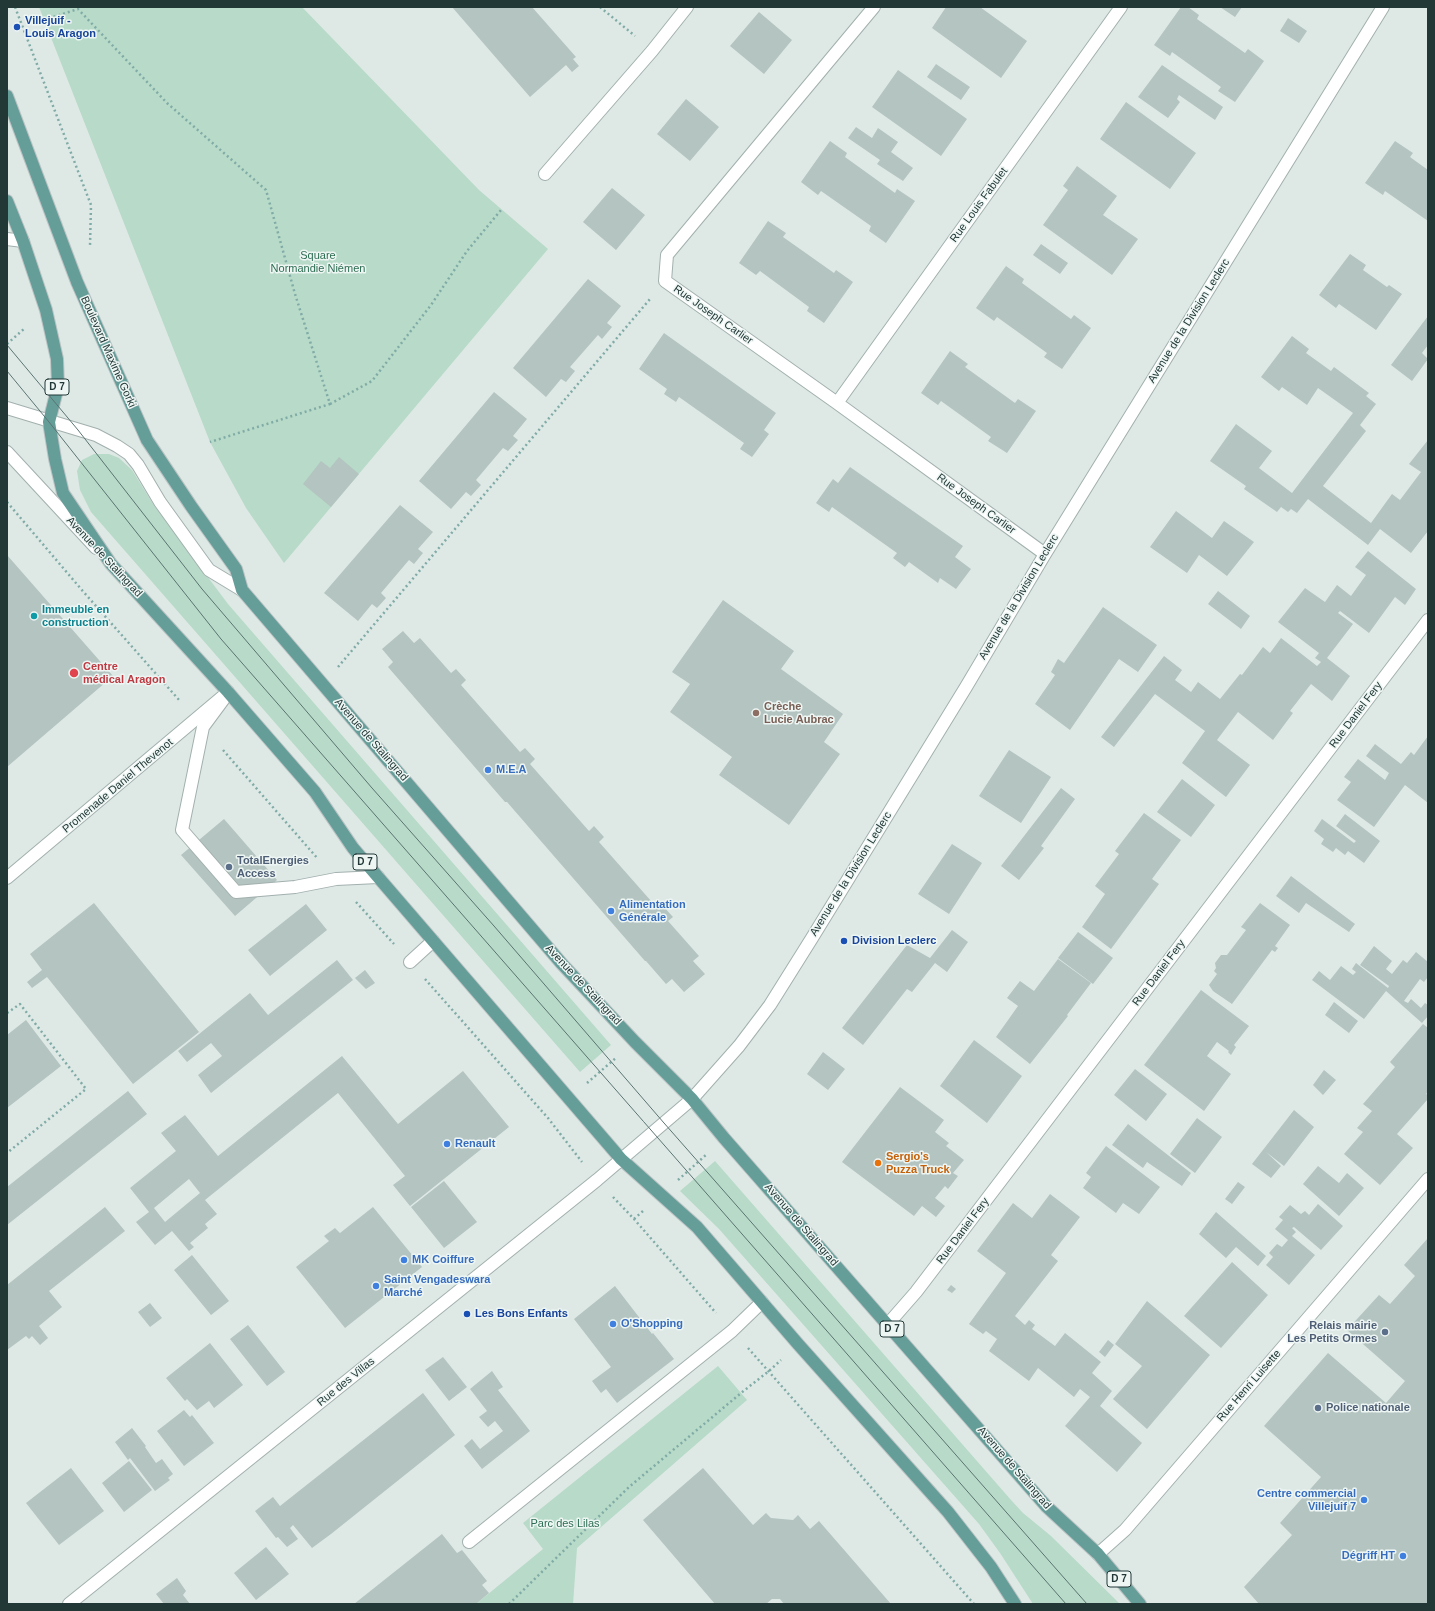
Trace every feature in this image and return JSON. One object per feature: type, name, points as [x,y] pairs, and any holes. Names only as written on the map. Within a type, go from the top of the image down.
[{"type":"main road","name":"Boulevard Maxime Gorki","points":[[7,96],[78,282],[147,440],[236,570],[242,590]]},
{"type":"main road","name":"D 7","points":[[7,201],[23,241],[46,310],[58,358],[58,386],[49,422],[62,493],[111,564]]},
{"type":"main road","name":"Avenue de Stalingrad","points":[[111,564],[228,692],[315,792],[353,848],[621,1158],[697,1228],[948,1512],[991,1567],[1016,1604]]},
{"type":"main road","name":"Avenue de Stalingrad","points":[[242,590],[562,964],[635,1042],[692,1099],[1046,1506],[1098,1554],[1140,1604]]},
{"type":"street","points":[[545,174],[652,51],[687,7]]},
{"type":"street","name":"Rue Joseph Carlier","points":[[874,7],[667,255],[665,281],[837,403],[1045,554]]},
{"type":"street","name":"Rue Louis Fabulet","points":[[837,403],[1121,7]]},
{"type":"street","name":"Avenue de la Division Leclerc","points":[[621,1158],[692,1099],[727,1061],[770,1005],[958,700],[1045,554],[1383,7]]},
{"type":"street","points":[[7,239],[23,241]]},
{"type":"street","name":"Avenue de Stalingrad","points":[[7,408],[49,422],[96,435],[129,454],[138,465],[160,502],[209,570],[242,590]]},
{"type":"street","name":"Avenue de Stalingrad","points":[[7,452],[111,564]]},
{"type":"street","name":"Rue Daniel Fery","points":[[888,1324],[916,1292],[1428,620]]},
{"type":"street","name":"Promenade Daniel Thevenot","points":[[7,878],[200,723],[228,692]]},
{"type":"street","points":[[200,723],[182,830],[236,892],[295,887],[336,879],[378,877]]},
{"type":"street","points":[[410,962],[433,941]]},
{"type":"street","name":"Rue des Villas","points":[[69,1604],[597,1180],[621,1158]]},
{"type":"street","name":"Rue Henri Luisette","points":[[1098,1554],[1125,1530],[1428,1179]]},
{"type":"street","points":[[469,1542],[732,1331],[762,1302]]},
{"type":"path","points":[[15,7],[91,205],[90,251]]},
{"type":"path","points":[[600,7],[652,51]]},
{"type":"path","points":[[44,20],[77,8],[167,103],[266,190],[295,294],[330,404]]},
{"type":"path","points":[[210,442],[330,404],[372,381],[431,305],[467,251],[501,210]]},
{"type":"path","points":[[323,684],[665,281]]},
{"type":"path","points":[[7,502],[81,590],[548,1118],[597,1180],[634,1219],[974,1604]]},
{"type":"path","points":[[7,1013],[20,1004],[86,1089],[7,1153]]},
{"type":"path","points":[[548,1118],[635,1042]]},
{"type":"path","points":[[509,1604],[629,1487],[741,1392],[769,1371],[798,1344]]},
{"type":"green space","name":"Square Normandie Niémen","points":[[39,7],[302,7],[479,190],[548,249],[284,563],[246,508],[210,442]]},
{"type":"green space","points":[[94,454],[109,454],[119,458],[132,470],[153,504],[228,604],[611,1045],[580,1072],[91,512],[80,490],[77,471],[82,460]]},
{"type":"green space","points":[[715,1161],[1011,1500],[1023,1513],[1051,1536],[1120,1604],[1033,1604],[979,1524],[719,1229],[680,1191]]},
{"type":"green space","name":"Parc des Lilas","points":[[718,1366],[747,1400],[577,1548],[573,1604],[476,1604],[543,1549],[523,1523]]},
{"type":"building","points":[[452,7],[532,7],[576,57],[573,59],[579,66],[572,72],[566,65],[530,97]]},
{"type":"building","points":[[946,7],[980,7],[1027,41],[1001,78],[932,28]]},
{"type":"building","points":[[1181,7],[1188,7],[1199,15],[1197,19],[1245,53],[1248,49],[1264,61],[1235,102],[1218,91],[1221,87],[1172,52],[1170,56],[1154,45]]},
{"type":"building","points":[[1220,7],[1242,7],[1235,17]]},
{"type":"building","points":[[759,12],[792,40],[764,74],[730,46]]},
{"type":"building","points":[[1288,18],[1307,31],[1299,43],[1280,31]]},
{"type":"building","points":[[936,64],[970,87],[961,100],[927,77]]},
{"type":"building","points":[[1162,65],[1223,107],[1215,120],[1179,95],[1177,99],[1180,102],[1168,118],[1138,97]]},
{"type":"building","points":[[898,70],[967,119],[941,156],[872,107]]},
{"type":"building","points":[[686,99],[719,127],[690,161],[657,134]]},
{"type":"building","points":[[1126,102],[1196,153],[1170,189],[1100,139]]},
{"type":"building","points":[[856,127],[872,138],[878,128],[898,142],[891,152],[913,168],[903,181],[877,164],[880,160],[848,138]]},
{"type":"building","points":[[830,141],[847,153],[845,157],[895,193],[897,189],[915,201],[886,243],[869,231],[871,226],[821,191],[818,195],[801,182]]},
{"type":"building","points":[[1395,141],[1413,153],[1410,157],[1428,170],[1428,221],[1385,191],[1383,195],[1365,183]]},
{"type":"building","points":[[1077,166],[1117,196],[1103,215],[1138,239],[1112,275],[1043,225],[1068,190],[1063,186]]},
{"type":"building","points":[[612,188],[645,215],[616,250],[583,222]]},
{"type":"building","points":[[768,221],[786,233],[783,237],[834,273],[836,270],[853,282],[824,323],[807,311],[809,307],[760,271],[756,275],[739,263]]},
{"type":"building","points":[[1041,244],[1068,263],[1060,274],[1033,255]]},
{"type":"building","points":[[1350,254],[1366,265],[1363,270],[1387,287],[1389,285],[1402,294],[1376,330],[1339,304],[1336,308],[1319,295]]},
{"type":"building","points":[[1006,266],[1024,279],[1022,283],[1071,319],[1074,315],[1091,328],[1062,369],[1044,357],[1047,353],[997,317],[994,321],[976,308]]},
{"type":"building","points":[[588,279],[621,306],[607,323],[612,327],[602,339],[598,335],[570,367],[575,371],[566,382],[561,379],[546,397],[513,368]]},
{"type":"building","points":[[1428,316],[1428,345],[1422,353],[1428,359],[1412,381],[1391,365]]},
{"type":"building","points":[[664,333],[776,413],[764,430],[769,434],[752,457],[740,449],[744,443],[679,397],[676,402],[664,394],[667,389],[639,369]]},
{"type":"building","points":[[1292,336],[1309,349],[1306,353],[1331,371],[1334,367],[1369,393],[1366,396],[1376,404],[1360,425],[1366,431],[1323,486],[1371,523],[1392,494],[1400,500],[1421,472],[1409,464],[1428,440],[1428,531],[1411,553],[1380,529],[1368,545],[1308,499],[1297,513],[1291,509],[1288,512],[1281,507],[1277,512],[1244,489],[1246,486],[1210,461],[1236,424],[1272,451],[1259,468],[1292,493],[1353,413],[1318,388],[1307,405],[1282,387],[1279,391],[1261,377]]},
{"type":"building","points":[[950,351],[968,364],[965,367],[1015,403],[1018,399],[1036,411],[1007,453],[988,441],[991,437],[941,401],[938,405],[921,393]]},
{"type":"building","points":[[494,392],[527,419],[513,436],[518,440],[508,451],[503,448],[476,480],[481,485],[471,496],[466,492],[451,509],[419,481]]},
{"type":"building","points":[[339,457],[359,474],[331,507],[303,484],[321,461],[330,468]]},
{"type":"building","points":[[850,467],[963,546],[955,557],[971,569],[956,589],[940,578],[938,583],[909,562],[905,567],[893,558],[897,553],[832,507],[829,512],[816,503],[833,479],[838,483]]},
{"type":"building","points":[[400,505],[433,532],[418,549],[423,553],[414,564],[409,560],[381,593],[386,598],[377,608],[372,604],[358,621],[324,593]]},
{"type":"building","points":[[1176,511],[1212,538],[1224,521],[1254,542],[1227,576],[1199,555],[1187,573],[1150,547]]},
{"type":"building","points":[[1368,551],[1416,589],[1405,605],[1395,597],[1369,633],[1340,611],[1338,613],[1353,624],[1327,658],[1350,676],[1332,701],[1311,684],[1290,711],[1293,713],[1273,740],[1238,712],[1217,740],[1250,765],[1226,797],[1182,763],[1205,731],[1155,694],[1114,747],[1101,737],[1164,656],[1182,670],[1175,680],[1191,692],[1198,682],[1220,699],[1240,674],[1242,675],[1263,647],[1270,653],[1281,638],[1317,666],[1321,662],[1315,658],[1319,653],[1278,622],[1305,588],[1325,602],[1337,585],[1351,596],[1366,575],[1355,567]]},
{"type":"building","name":"Immeuble en construction","points":[[7,555],[113,676],[7,767]]},
{"type":"building","points":[[1218,591],[1250,616],[1241,629],[1208,604]]},
{"type":"building","name":"Crèche Lucie Aubrac","points":[[723,600],[794,651],[781,669],[843,714],[824,742],[840,754],[789,825],[719,775],[732,757],[670,712],[690,684],[672,672]]},
{"type":"building","points":[[1103,607],[1157,645],[1138,672],[1119,659],[1070,730],[1035,704],[1055,675],[1051,672],[1058,659],[1064,663]]},
{"type":"building","points":[[403,631],[414,643],[420,638],[451,673],[456,669],[466,680],[461,685],[520,752],[525,748],[535,759],[530,764],[589,831],[594,826],[604,837],[599,842],[659,910],[663,906],[673,917],[668,921],[699,956],[693,961],[705,974],[684,992],[672,979],[666,984],[645,961],[388,667],[393,662],[382,649]]},
{"type":"building","points":[[1428,736],[1428,803],[1405,785],[1374,827],[1337,800],[1351,782],[1344,777],[1358,759],[1385,780],[1389,773],[1366,756],[1375,744],[1401,764],[1411,752],[1414,755]]},
{"type":"building","points":[[1009,750],[1051,777],[1021,823],[979,796]]},
{"type":"building","points":[[1182,779],[1215,805],[1191,837],[1157,812]]},
{"type":"building","points":[[1061,788],[1075,799],[1041,846],[1044,848],[1019,880],[1001,866]]},
{"type":"building","points":[[1144,813],[1181,840],[1152,879],[1159,884],[1111,949],[1082,927],[1105,894],[1095,886],[1119,854],[1115,851]]},
{"type":"building","points":[[1345,814],[1380,841],[1364,863],[1348,851],[1345,855],[1336,848],[1333,852],[1321,844],[1324,839],[1314,831],[1322,819],[1354,843],[1356,841],[1336,826]]},
{"type":"building","name":"TotalEnergies Access","points":[[224,819],[277,880],[235,916],[181,855]]},
{"type":"building","points":[[952,844],[982,863],[949,914],[918,894]]},
{"type":"building","points":[[1291,876],[1355,924],[1349,932],[1306,903],[1299,913],[1276,896]]},
{"type":"building","points":[[94,903],[199,1032],[133,1084],[47,977],[32,988],[27,982],[42,970],[30,954]]},
{"type":"building","points":[[1260,903],[1290,925],[1275,946],[1278,948],[1275,952],[1272,950],[1232,1004],[1213,991],[1209,985],[1217,974],[1214,971],[1216,968],[1215,963],[1221,955],[1227,955],[1246,930],[1241,927]]},
{"type":"building","points":[[306,904],[327,930],[270,976],[248,950]]},
{"type":"building","points":[[952,930],[968,942],[947,972],[935,963],[912,992],[907,989],[863,1045],[842,1028],[907,945],[930,958]]},
{"type":"building","points":[[1078,932],[1113,958],[1093,984],[1058,958]]},
{"type":"building","points":[[1374,946],[1392,961],[1386,969],[1392,974],[1403,960],[1407,963],[1416,952],[1428,962],[1428,977],[1424,982],[1420,979],[1404,1001],[1408,1003],[1411,999],[1421,1008],[1425,1003],[1428,1005],[1428,1016],[1422,1023],[1386,991],[1364,1019],[1312,980],[1319,971],[1330,980],[1341,966],[1353,975],[1356,972],[1352,969],[1356,963],[1388,988],[1389,986],[1360,965]]},
{"type":"building","points":[[1058,959],[1091,983],[1067,1015],[1068,1016],[1030,1064],[996,1037],[1018,1006],[1007,998],[1020,981],[1034,991]]},
{"type":"building","points":[[337,960],[353,980],[211,1093],[198,1075],[222,1056],[211,1043],[187,1062],[178,1051],[250,993],[268,1015]]},
{"type":"building","points":[[365,970],[375,983],[366,989],[355,978]]},
{"type":"building","points":[[1201,990],[1249,1026],[1234,1045],[1236,1047],[1231,1055],[1228,1052],[1229,1051],[1217,1042],[1207,1056],[1231,1074],[1204,1111],[1144,1065]]},
{"type":"building","points":[[1334,1002],[1358,1021],[1349,1033],[1325,1015]]},
{"type":"building","points":[[26,1020],[61,1066],[7,1108],[7,1035]]},
{"type":"building","points":[[1423,1024],[1428,1028],[1428,1092],[1426,1094],[1428,1095],[1428,1099],[1397,1134],[1413,1148],[1380,1185],[1344,1154],[1363,1132],[1357,1128],[1372,1111],[1363,1104],[1395,1067],[1390,1062]]},
{"type":"building","points":[[974,1040],[1022,1076],[987,1123],[940,1086]]},
{"type":"building","points":[[823,1052],[845,1069],[828,1090],[807,1074]]},
{"type":"building","points":[[342,1056],[398,1124],[463,1071],[509,1127],[410,1206],[393,1185],[405,1176],[338,1093],[205,1200],[217,1214],[205,1224],[208,1228],[190,1243],[194,1247],[189,1251],[172,1231],[155,1245],[136,1222],[149,1212],[130,1188],[176,1151],[161,1133],[185,1115],[218,1156]],"holes":[[[189,1179],[200,1193],[165,1222],[154,1208]]]},
{"type":"building","points":[[1135,1069],[1167,1094],[1146,1121],[1114,1095]]},
{"type":"building","points":[[1324,1070],[1336,1080],[1323,1095],[1313,1085]]},
{"type":"building","points":[[900,1087],[944,1120],[935,1132],[949,1143],[946,1146],[964,1160],[953,1173],[958,1176],[948,1189],[945,1186],[935,1198],[945,1206],[936,1217],[922,1206],[914,1216],[842,1162]]},
{"type":"building","points":[[128,1091],[147,1114],[7,1225],[7,1187]]},
{"type":"building","points":[[1294,1110],[1314,1127],[1284,1166],[1266,1152],[1281,1166],[1271,1178],[1252,1164]]},
{"type":"building","points":[[1197,1118],[1222,1137],[1195,1173],[1170,1154]]},
{"type":"building","points":[[1128,1124],[1191,1173],[1182,1186],[1147,1162],[1143,1168],[1112,1145]]},
{"type":"building","points":[[1106,1146],[1160,1187],[1139,1214],[1123,1203],[1116,1213],[1083,1188],[1091,1177],[1086,1173]]},
{"type":"building","points":[[1318,1166],[1339,1183],[1347,1173],[1364,1188],[1339,1216],[1303,1184]]},
{"type":"building","points":[[444,1181],[477,1222],[444,1248],[411,1207]]},
{"type":"building","points":[[1238,1182],[1245,1187],[1232,1204],[1225,1199]]},
{"type":"building","points":[[1050,1194],[1080,1217],[1051,1255],[1058,1261],[1015,1316],[1025,1325],[1029,1320],[1035,1325],[1032,1329],[1055,1346],[1065,1333],[1101,1362],[1092,1373],[1112,1391],[1100,1406],[1142,1443],[1117,1472],[1065,1426],[1090,1397],[1080,1389],[1074,1397],[1038,1368],[1029,1381],[989,1351],[997,1339],[986,1331],[983,1334],[969,1324],[1006,1273],[977,1251],[1013,1203],[1032,1218]]},
{"type":"building","points":[[1318,1204],[1343,1226],[1321,1250],[1294,1227],[1292,1228],[1296,1232],[1292,1236],[1315,1255],[1289,1285],[1266,1265],[1273,1257],[1269,1253],[1277,1244],[1282,1247],[1288,1240],[1275,1229],[1283,1220],[1279,1217],[1290,1205],[1301,1214],[1305,1211],[1309,1215]]},
{"type":"building","points":[[105,1207],[125,1231],[49,1291],[62,1307],[39,1326],[48,1338],[40,1345],[32,1336],[29,1339],[26,1336],[7,1350],[7,1285]]},
{"type":"building","points":[[373,1207],[422,1267],[345,1328],[296,1267],[329,1241],[324,1236],[335,1228],[340,1233]]},
{"type":"building","points":[[1216,1212],[1266,1256],[1258,1266],[1236,1247],[1226,1258],[1199,1234]]},
{"type":"building","name":"Centre commercial Villejuif 7","points":[[1428,1238],[1428,1604],[1259,1604],[1244,1587],[1292,1535],[1280,1523],[1321,1477],[1264,1426],[1328,1353],[1386,1403],[1405,1381],[1347,1330],[1379,1295],[1390,1304],[1415,1276],[1404,1265]]},
{"type":"building","points":[[192,1255],[229,1301],[211,1315],[174,1270]]},
{"type":"building","points":[[1232,1262],[1268,1295],[1221,1348],[1184,1316]]},
{"type":"building","points":[[951,1285],[956,1289],[952,1293],[947,1290]]},
{"type":"building","points":[[615,1286],[652,1334],[653,1333],[674,1359],[617,1403],[606,1389],[601,1393],[592,1381],[611,1367],[574,1319]]},
{"type":"building","points":[[1147,1301],[1210,1355],[1147,1429],[1113,1399],[1142,1366],[1115,1344]]},
{"type":"building","points":[[150,1303],[162,1318],[150,1327],[138,1312]]},
{"type":"building","points":[[248,1325],[285,1372],[267,1386],[230,1339]]},
{"type":"building","points":[[1108,1340],[1114,1345],[1105,1357],[1099,1352]]},
{"type":"building","points":[[210,1343],[243,1385],[214,1408],[209,1401],[197,1410],[187,1399],[185,1401],[166,1378]]},
{"type":"building","points":[[443,1357],[467,1387],[449,1401],[425,1370]]},
{"type":"building","points":[[492,1371],[503,1387],[498,1390],[530,1431],[482,1469],[464,1446],[472,1439],[480,1449],[503,1431],[495,1421],[488,1427],[479,1417],[487,1411],[470,1389]]},
{"type":"building","points":[[423,1393],[455,1435],[312,1548],[293,1525],[290,1528],[298,1539],[287,1547],[278,1537],[276,1538],[255,1511],[273,1497],[280,1506]]},
{"type":"building","points":[[184,1410],[190,1417],[192,1415],[214,1443],[184,1466],[157,1431]]},
{"type":"building","points":[[132,1428],[146,1446],[145,1447],[156,1463],[162,1459],[173,1474],[168,1478],[170,1480],[155,1491],[130,1458],[128,1460],[115,1442]]},
{"type":"building","points":[[129,1461],[152,1490],[124,1512],[102,1483]]},
{"type":"building","points":[[71,1468],[104,1511],[59,1545],[26,1503]]},
{"type":"building","points":[[703,1468],[753,1525],[766,1513],[771,1518],[793,1520],[798,1515],[810,1529],[819,1521],[891,1604],[784,1604],[780,1599],[772,1599],[766,1604],[715,1604],[643,1520]]},
{"type":"building","points":[[442,1534],[457,1553],[462,1550],[487,1581],[482,1585],[489,1593],[476,1604],[354,1604]]},
{"type":"building","points":[[266,1547],[289,1574],[256,1600],[234,1573]]},
{"type":"building","points":[[177,1578],[186,1591],[183,1595],[190,1604],[164,1604],[156,1594]]},
{"type":"tram line","points":[[7,345],[78,430],[202,589],[372,788],[1087,1604]]},
{"type":"tram line","points":[[7,371],[221,639],[1066,1604]]},
{"type":"place","name":"Villejuif - Louis Aragon","points":[[17,27]]},
{"type":"place","name":"Immeuble en construction","points":[[34,616]]},
{"type":"place","name":"Centre médical Aragon","points":[[74,673]]},
{"type":"place","name":"Crèche Lucie Aubrac","points":[[756,713]]},
{"type":"place","name":"M.E.A","points":[[488,770]]},
{"type":"place","name":"TotalEnergies Access","points":[[229,867]]},
{"type":"place","name":"Alimentation Générale","points":[[611,911]]},
{"type":"place","name":"Division Leclerc","points":[[844,941]]},
{"type":"place","name":"Renault","points":[[447,1144]]},
{"type":"place","name":"Sergio's Puzza Truck","points":[[878,1163]]},
{"type":"place","name":"MK Coiffure","points":[[404,1260]]},
{"type":"place","name":"Saint Vengadeswara Marché","points":[[376,1286]]},
{"type":"place","name":"Les Bons Enfants","points":[[467,1314]]},
{"type":"place","name":"O'Shopping","points":[[613,1324]]},
{"type":"place","name":"Relais mairie Les Petits Ormes","points":[[1385,1332]]},
{"type":"place","name":"Police nationale","points":[[1318,1408]]},
{"type":"place","name":"Centre commercial Villejuif 7","points":[[1364,1500]]},
{"type":"place","name":"Dégriff HT","points":[[1403,1556]]}]
